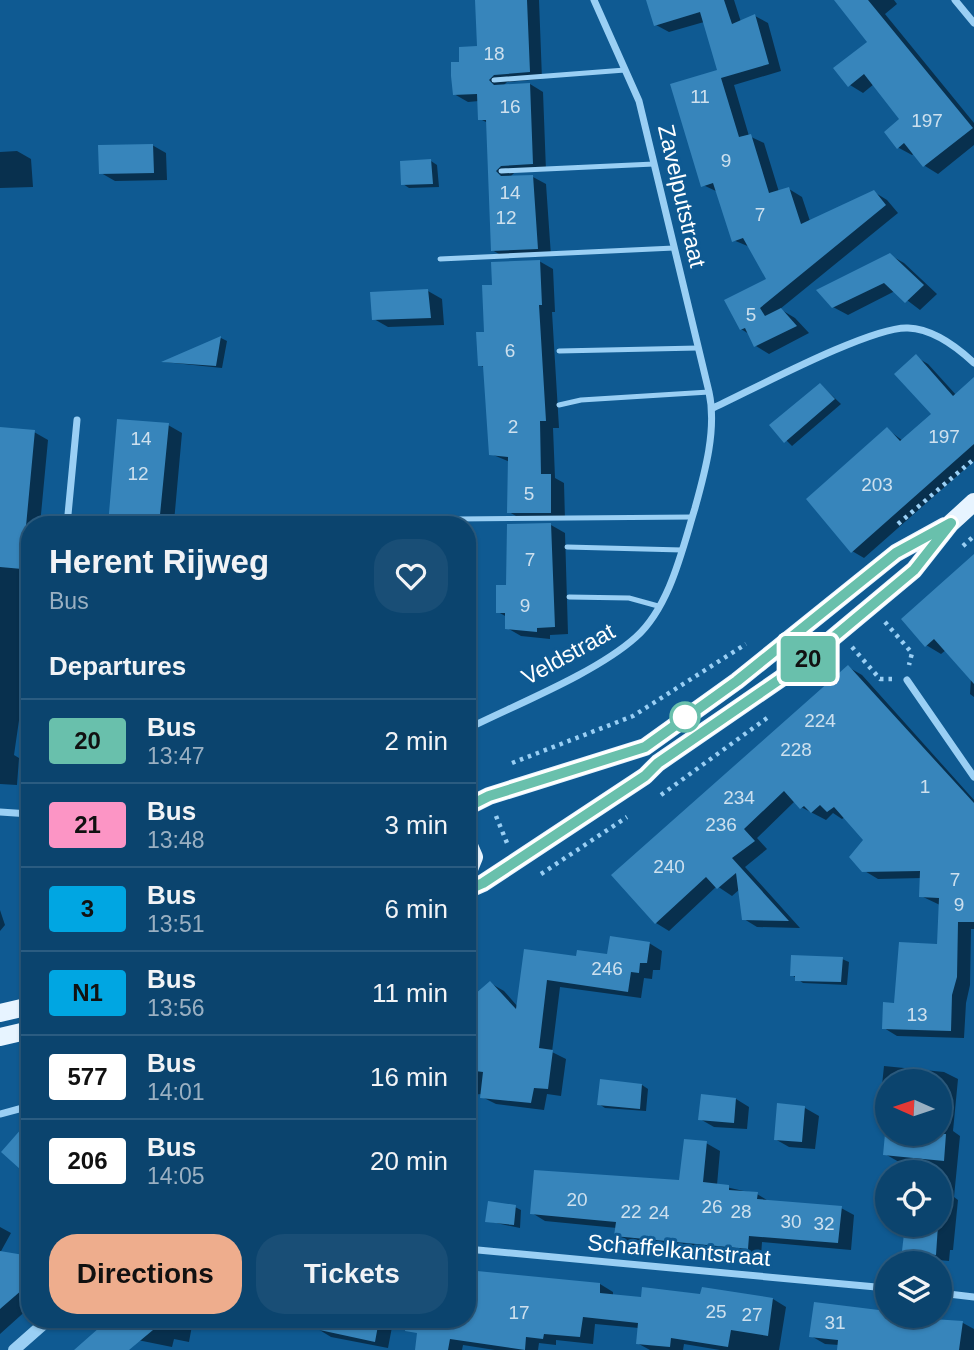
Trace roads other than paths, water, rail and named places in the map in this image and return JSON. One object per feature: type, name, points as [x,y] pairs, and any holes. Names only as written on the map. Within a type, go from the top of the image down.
[{"type":"main road","points":[[476,885],[645,776],[658,763],[799,666],[914,570],[951,523],[974,502]]},
{"type":"main road","points":[[476,802],[489,796],[645,747],[755,667],[896,553],[951,523]]},
{"type":"main road","points":[[0,1013],[21,1008]]},
{"type":"main road","points":[[0,1037],[21,1032]]},
{"type":"street","name":"Zavelputstraat","points":[[593,0],[639,101],[712,408],[706,470]]},
{"type":"street","points":[[955,0],[974,23]]},
{"type":"street","points":[[712,408],[866,337],[907,328],[934,335],[974,363]]},
{"type":"street","points":[[68,516],[77,420]]},
{"type":"street","name":"Veldstraat","points":[[476,724],[605,660],[637,636],[658,606],[682,550],[706,470]]},
{"type":"street","points":[[907,680],[974,777]]},
{"type":"street","points":[[0,811],[21,813]]},
{"type":"street","points":[[0,1114],[21,1108]]},
{"type":"street","name":"Schaffelkantstraat","points":[[476,1250],[875,1287]]},
{"type":"street","points":[[952,1294],[974,1297]]},
{"type":"street","points":[[14,1350],[39,1328]]},
{"type":"lane","points":[[494,80],[625,70]]},
{"type":"lane","points":[[501,171],[654,164]]},
{"type":"lane","points":[[440,259],[674,248]]},
{"type":"lane","points":[[559,351],[698,348]]},
{"type":"lane","points":[[559,405],[581,400],[709,393]]},
{"type":"lane","points":[[476,519],[692,517]]},
{"type":"lane","points":[[567,547],[682,550]]},
{"type":"lane","points":[[569,597],[629,598],[658,606]]}]
